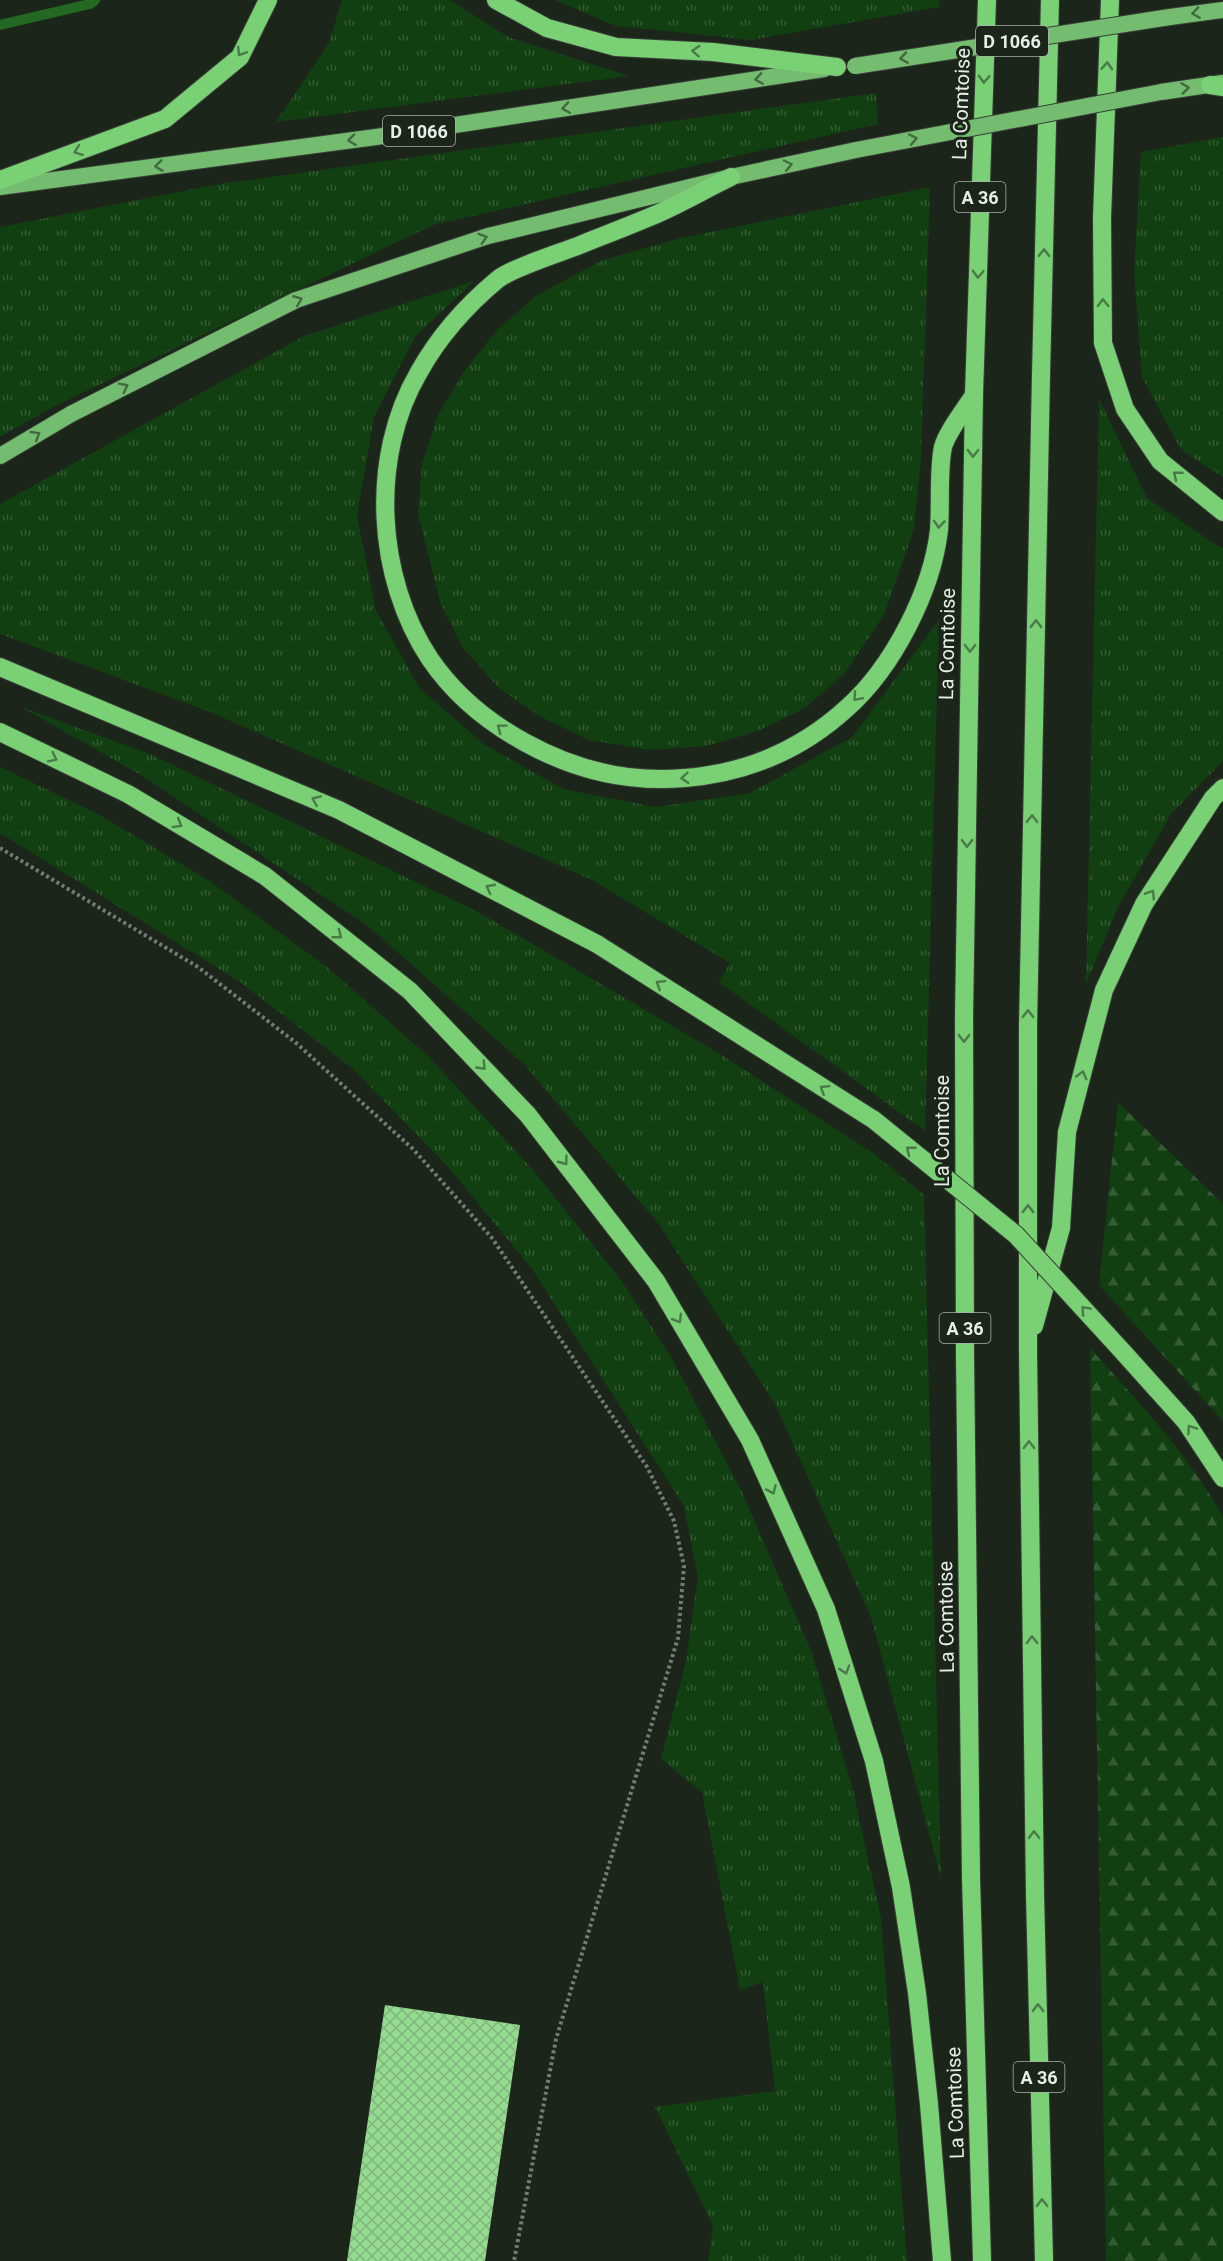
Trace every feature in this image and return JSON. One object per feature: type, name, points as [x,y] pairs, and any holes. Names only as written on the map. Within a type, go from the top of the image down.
[{"type":"highway","points":[[0,180],[165,119],[240,57],[268,0]]},
{"type":"highway","points":[[496,0],[546,28],[616,47],[713,52],[846,66]]},
{"type":"highway","name":"La Comtoise","points":[[982,2261],[971,1878],[964,1017],[974,394],[987,0]]},
{"type":"highway","name":"A 36","points":[[1044,2261],[1035,1905],[1028,1351],[1028,1016],[1050,0]]},
{"type":"highway","points":[[1110,0],[1102,218],[1103,343],[1125,409],[1160,461],[1223,512]]},
{"type":"highway","name":"D 1066","points":[[0,187],[376,137],[1223,9]]},
{"type":"highway","points":[[0,456],[71,414],[296,300],[488,236],[731,177],[856,150],[1161,92],[1219,85]]},
{"type":"highway","points":[[731,177],[659,213],[500,277],[452,325],[418,373],[399,417],[386,468],[384,524],[393,573],[408,617],[430,659],[464,699],[507,733],[556,759],[607,775],[662,780],[714,776],[764,762],[809,739],[850,706],[882,669],[908,625],[928,579],[939,534],[944,445],[974,394]]},
{"type":"highway","points":[[0,668],[339,810],[597,944],[874,1120],[1016,1235],[1186,1422],[1223,1478]]},
{"type":"highway","points":[[0,732],[128,794],[265,876],[410,991],[528,1115],[656,1281],[750,1440],[826,1609],[874,1761],[901,1887],[917,1993],[942,2261]]},
{"type":"highway","points":[[1028,1351],[1060,1228],[1067,1132],[1104,990],[1144,904],[1213,798],[1223,788]]},
{"type":"path","points":[[0,848],[198,967],[295,1042],[413,1149],[492,1238],[647,1467],[674,1521],[684,1566],[678,1638],[556,2039],[514,2261]]},
{"type":"green space","points":[[342,0],[450,0],[508,37],[629,76],[276,122],[329,43]]},
{"type":"green space","points":[[555,0],[939,0],[939,7],[751,40],[616,26]]},
{"type":"green space","points":[[876,93],[878,124],[433,225],[55,406],[0,437],[0,227],[219,184]]},
{"type":"green space","points":[[1223,137],[1223,477],[1181,450],[1142,377],[1134,273],[1141,152]]},
{"type":"green space","points":[[930,187],[921,459],[914,529],[884,615],[844,674],[805,708],[758,731],[706,746],[650,750],[589,740],[539,716],[499,688],[463,648],[440,602],[418,514],[422,464],[438,415],[465,370],[498,329],[537,295],[603,260],[681,238]]},
{"type":"green space","points":[[474,281],[415,337],[374,417],[357,516],[376,611],[420,689],[485,745],[563,789],[655,807],[750,793],[852,737],[939,620],[925,1131],[719,982],[730,963],[590,879],[210,712],[0,634],[0,504],[304,336]]},
{"type":"green space","points":[[1099,399],[1147,498],[1223,548],[1223,761],[1171,814],[1118,907],[1086,984]]},
{"type":"green space","points":[[21,707],[150,754],[480,913],[720,1054],[873,1153],[924,1195],[941,1878],[871,1617],[775,1404],[658,1223],[523,1063],[368,926],[141,775]]},
{"type":"green space","points":[[0,767],[100,815],[208,880],[328,968],[428,1056],[532,1169],[621,1280],[670,1355],[741,1490],[812,1653],[853,1790],[881,1918],[907,2261],[708,2261],[713,2226],[655,2107],[775,2091],[763,1982],[740,1990],[702,1792],[661,1759],[686,1661],[698,1577],[684,1506],[532,1269],[449,1168],[353,1069],[240,982],[0,833]]},
{"type":"green space","points":[[1118,1102],[1223,1204],[1223,1421],[1099,1285]]},
{"type":"green space","points":[[1090,1348],[1178,1450],[1223,1517],[1223,2261],[1106,2261]]},
{"type":"building","points":[[385,2005],[520,2025],[485,2261],[347,2261]]},
{"type":"waterway","points":[[0,25],[90,4],[95,0]]}]
